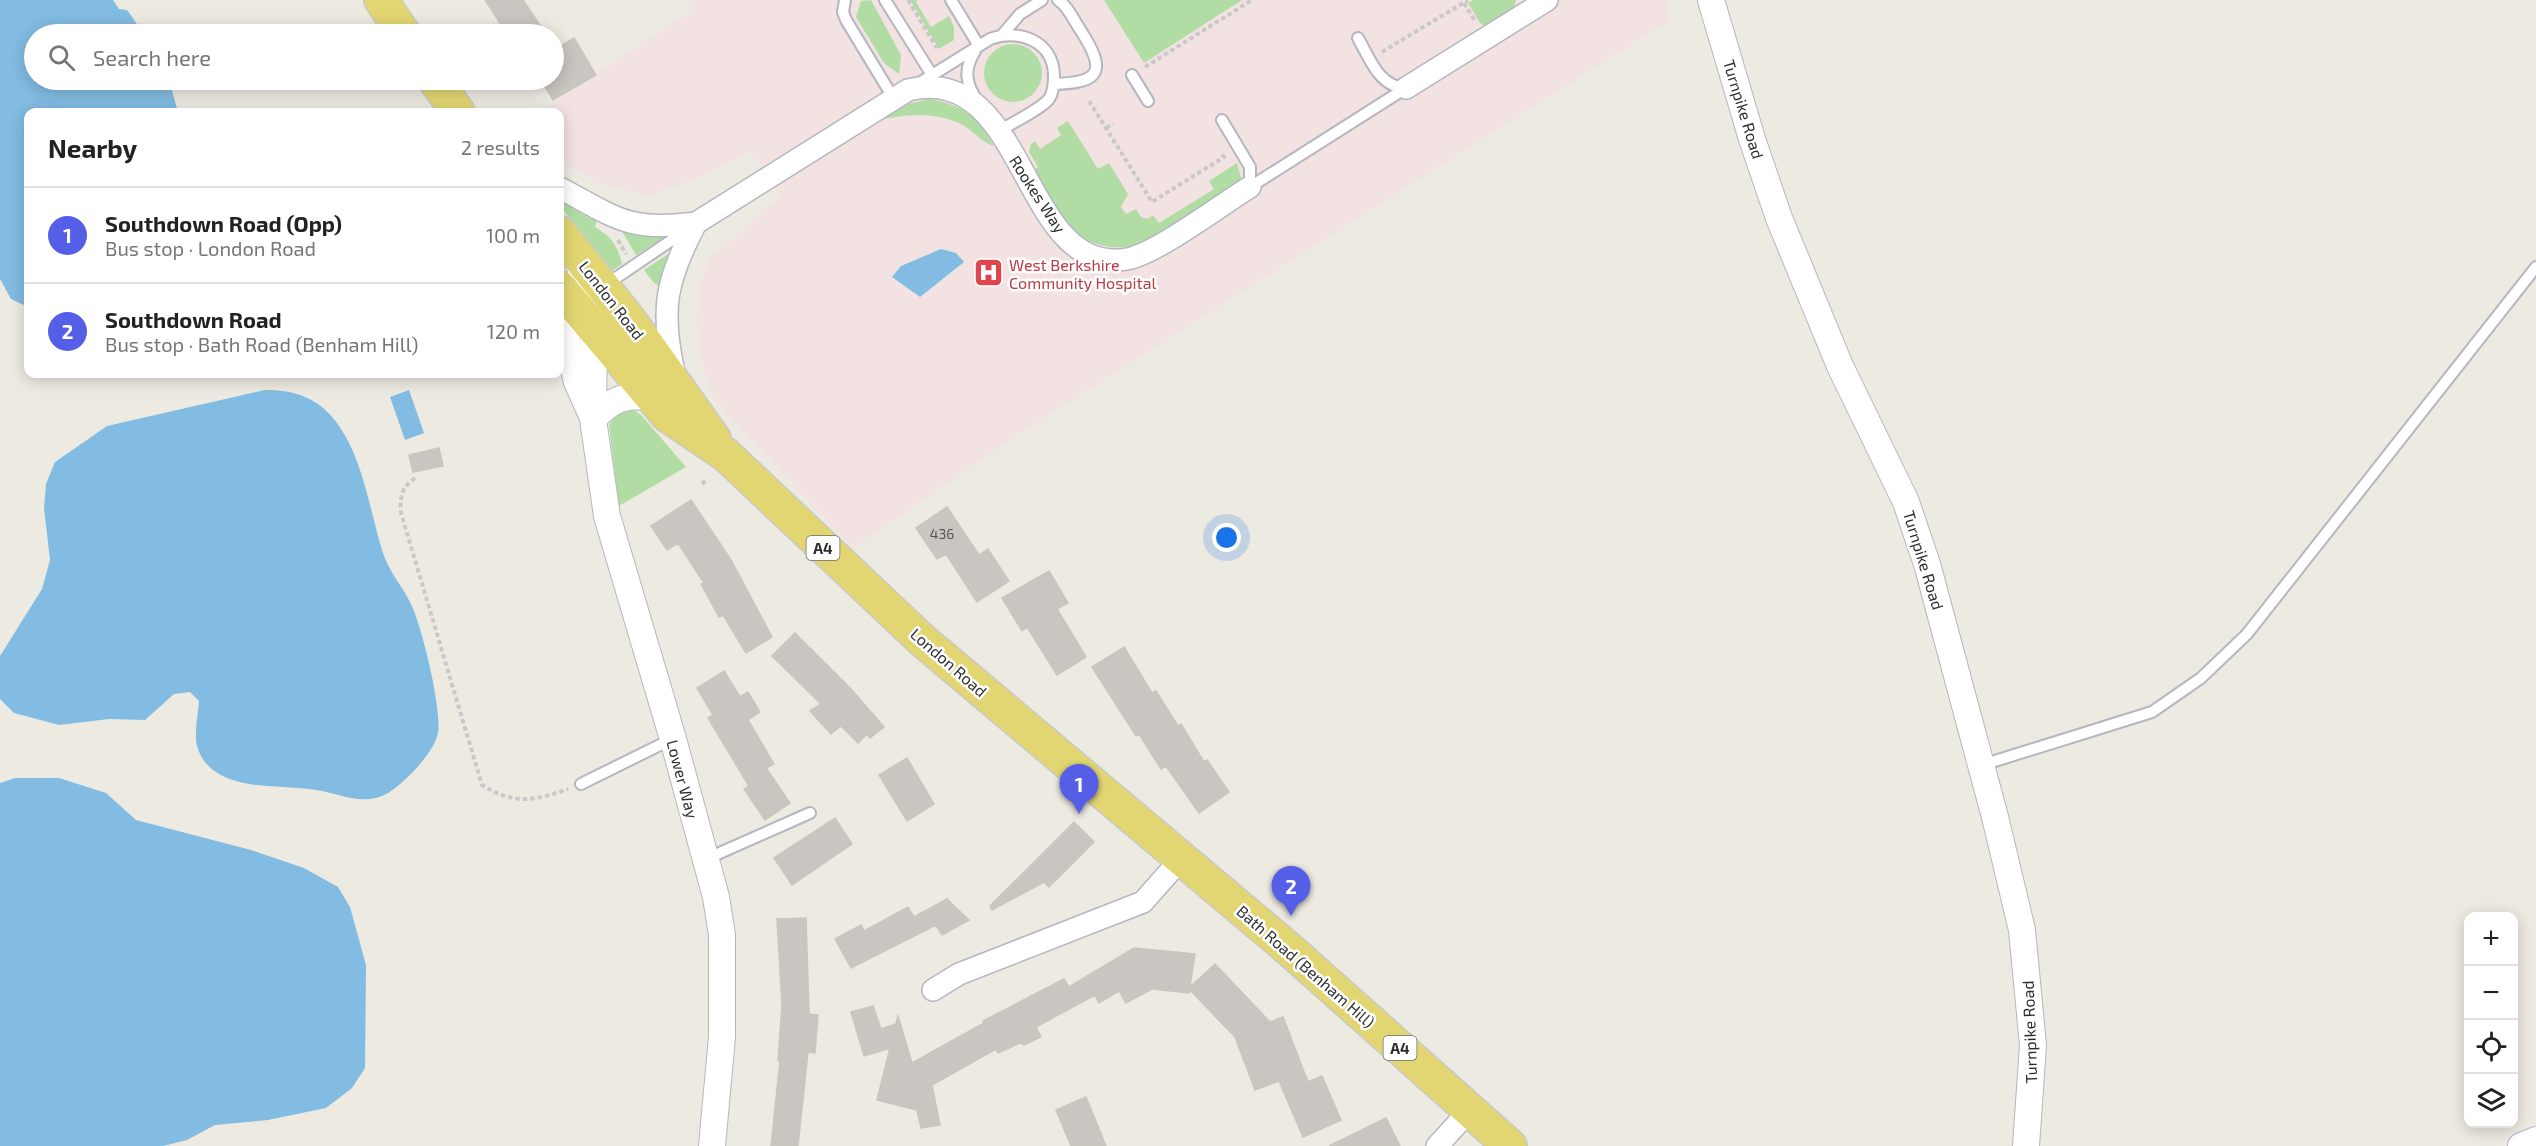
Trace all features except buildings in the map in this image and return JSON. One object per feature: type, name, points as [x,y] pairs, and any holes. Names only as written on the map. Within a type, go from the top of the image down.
[{"type":"main road","points":[[381,0],[397,24]]},
{"type":"main road","points":[[442,90],[455,108]]},
{"type":"main road","name":"London Road","points":[[569,246],[579,302],[663,391],[716,467],[1181,859]]},
{"type":"main road","name":"Bath Road (Benham Hill)","points":[[1181,859],[1290,950],[1510,1146]]},
{"type":"street","name":"Turnpike Road","points":[[1711,0],[1752,139],[1779,218],[1823,328],[1913,521],[1982,765],[2022,930],[2029,987],[2033,1045],[2026,1146]]},
{"type":"street","name":"Rookes Way","points":[[1406,88],[1537,3]]},
{"type":"street","name":"Rookes Way","points":[[564,190],[628,223],[662,228],[696,223],[901,95],[923,87],[950,89],[982,108],[1058,226],[1075,246],[1093,257],[1111,260],[1142,255],[1250,187]]},
{"type":"street","name":"Rookes Way","points":[[663,391],[665,312],[678,256],[696,223]]},
{"type":"street","name":"Lower Way","points":[[579,302],[607,516],[673,739],[722,935],[722,1037],[712,1146]]},
{"type":"street","name":"Lower Way","points":[[579,302],[577,382],[593,419]]},
{"type":"street","points":[[593,419],[605,406],[619,398],[663,391]]},
{"type":"street","points":[[933,990],[959,974],[1143,902],[1181,859]]},
{"type":"street","points":[[1437,1146],[1470,1110]]},
{"type":"street","points":[[2521,1146],[2536,1140]]},
{"type":"lane","points":[[845,0],[843,12],[846,20],[901,95],[979,46],[1003,34],[1020,14],[1042,0]]},
{"type":"lane","points":[[885,0],[932,75]]},
{"type":"lane","points":[[951,0],[979,46]]},
{"type":"lane","points":[[1054,84],[1081,84],[1093,76],[1097,65],[1093,49],[1063,3],[1058,0]]},
{"type":"lane","points":[[997,132],[1049,99],[1054,84],[1054,69],[1041,45],[1023,36],[1003,34]]},
{"type":"lane","points":[[1358,38],[1386,83],[1395,88],[1406,88]]},
{"type":"lane","points":[[979,46],[969,61],[967,86],[982,108]]},
{"type":"lane","points":[[1132,75],[1148,101]]},
{"type":"lane","name":"Rookes Way","points":[[1250,187],[1406,88]]},
{"type":"lane","points":[[1222,120],[1250,167],[1250,187]]},
{"type":"lane","name":"Rookes Way","points":[[579,302],[696,223]]},
{"type":"lane","points":[[1982,765],[2152,712],[2201,678],[2247,634],[2536,267]]},
{"type":"lane","points":[[581,784],[673,739]]},
{"type":"lane","points":[[705,860],[810,813]]},
{"type":"path","points":[[908,0],[940,54]]},
{"type":"path","points":[[1143,69],[1252,0]]},
{"type":"path","points":[[1379,46],[1383,53],[1466,1],[1480,29]]},
{"type":"path","points":[[1089,101],[1152,202],[1224,157],[1220,150]]},
{"type":"path","points":[[1106,128],[1113,124]]},
{"type":"path","points":[[1134,173],[1142,169]]},
{"type":"path","points":[[702,484],[716,467]]},
{"type":"path","points":[[415,478],[405,486],[400,497],[401,513],[482,785],[495,793],[517,799],[537,800],[581,784]]},
{"type":"shaded area","name":"West Berkshire Community Hospital","points":[[684,0],[1665,0],[1670,20],[1022,432],[853,548],[712,397],[702,360],[697,319],[700,286],[709,259],[780,197],[751,152],[696,179],[649,196],[598,183],[564,162],[564,108],[547,108],[692,10]]},
{"type":"green space","points":[[871,0],[901,55],[899,74],[884,63],[856,17],[861,1]]},
{"type":"green space","points":[[910,0],[918,0],[916,2],[931,27],[949,16],[954,27],[954,40],[939,49]]},
{"type":"green space","points":[[1104,0],[1242,0],[1144,63]]},
{"type":"green space","points":[[1473,0],[1516,0],[1514,8],[1485,26],[1480,23],[1468,3]]},
{"type":"green space","points":[[1013,44],[1024,46],[1037,57],[1042,73],[1040,84],[1029,97],[1013,102],[1002,100],[989,89],[984,73],[986,62],[997,49]]},
{"type":"green space","points":[[929,99],[952,105],[968,114],[981,127],[994,146],[986,143],[963,125],[942,117],[910,115],[878,120],[903,105]]},
{"type":"green space","points":[[1068,121],[1098,169],[1109,163],[1128,194],[1121,207],[1126,214],[1136,209],[1141,217],[1148,219],[1153,215],[1159,223],[1214,189],[1209,181],[1237,163],[1241,178],[1184,218],[1142,242],[1117,247],[1096,244],[1078,234],[1064,221],[1033,171],[1038,167],[1029,152],[1031,144],[1035,141],[1040,149],[1061,135],[1057,128]]},
{"type":"green space","points":[[564,196],[573,202],[573,209],[591,219],[598,215],[595,227],[613,242],[622,264],[609,273],[564,211]]},
{"type":"green space","points":[[619,226],[662,235],[666,236],[636,255]]},
{"type":"green space","points":[[674,250],[662,288],[654,283],[644,270]]},
{"type":"green space","points":[[633,409],[642,416],[686,467],[619,506],[609,425],[619,412]]},
{"type":"water","points":[[0,0],[113,0],[119,9],[127,10],[137,24],[24,24],[24,90],[172,90],[177,108],[24,108],[24,305],[11,299],[0,279]]},
{"type":"water","points":[[941,249],[956,253],[964,262],[920,297],[892,277],[901,266]]},
{"type":"water","points":[[265,390],[284,391],[310,399],[326,410],[343,432],[352,448],[364,482],[386,560],[411,604],[425,649],[437,706],[438,733],[431,750],[424,759],[398,786],[382,796],[357,799],[302,788],[248,784],[221,775],[206,763],[197,746],[199,701],[190,692],[174,694],[145,720],[109,719],[59,725],[14,713],[0,699],[0,656],[42,589],[50,560],[44,508],[46,484],[55,462],[107,426]]},
{"type":"water","points":[[409,390],[424,433],[405,440],[390,397]]},
{"type":"water","points":[[15,778],[59,778],[106,793],[136,820],[251,850],[304,868],[338,887],[350,907],[366,965],[365,1068],[352,1088],[326,1108],[268,1120],[215,1125],[187,1140],[163,1146],[0,1146],[0,783]]},
{"type":"place","name":"West Berkshire Community Hospital","points":[[988,273]]},
{"type":"place","name":"Southdown Road (Opp)","points":[[1079,814]]},
{"type":"place","name":"Southdown Road","points":[[1291,916]]}]
